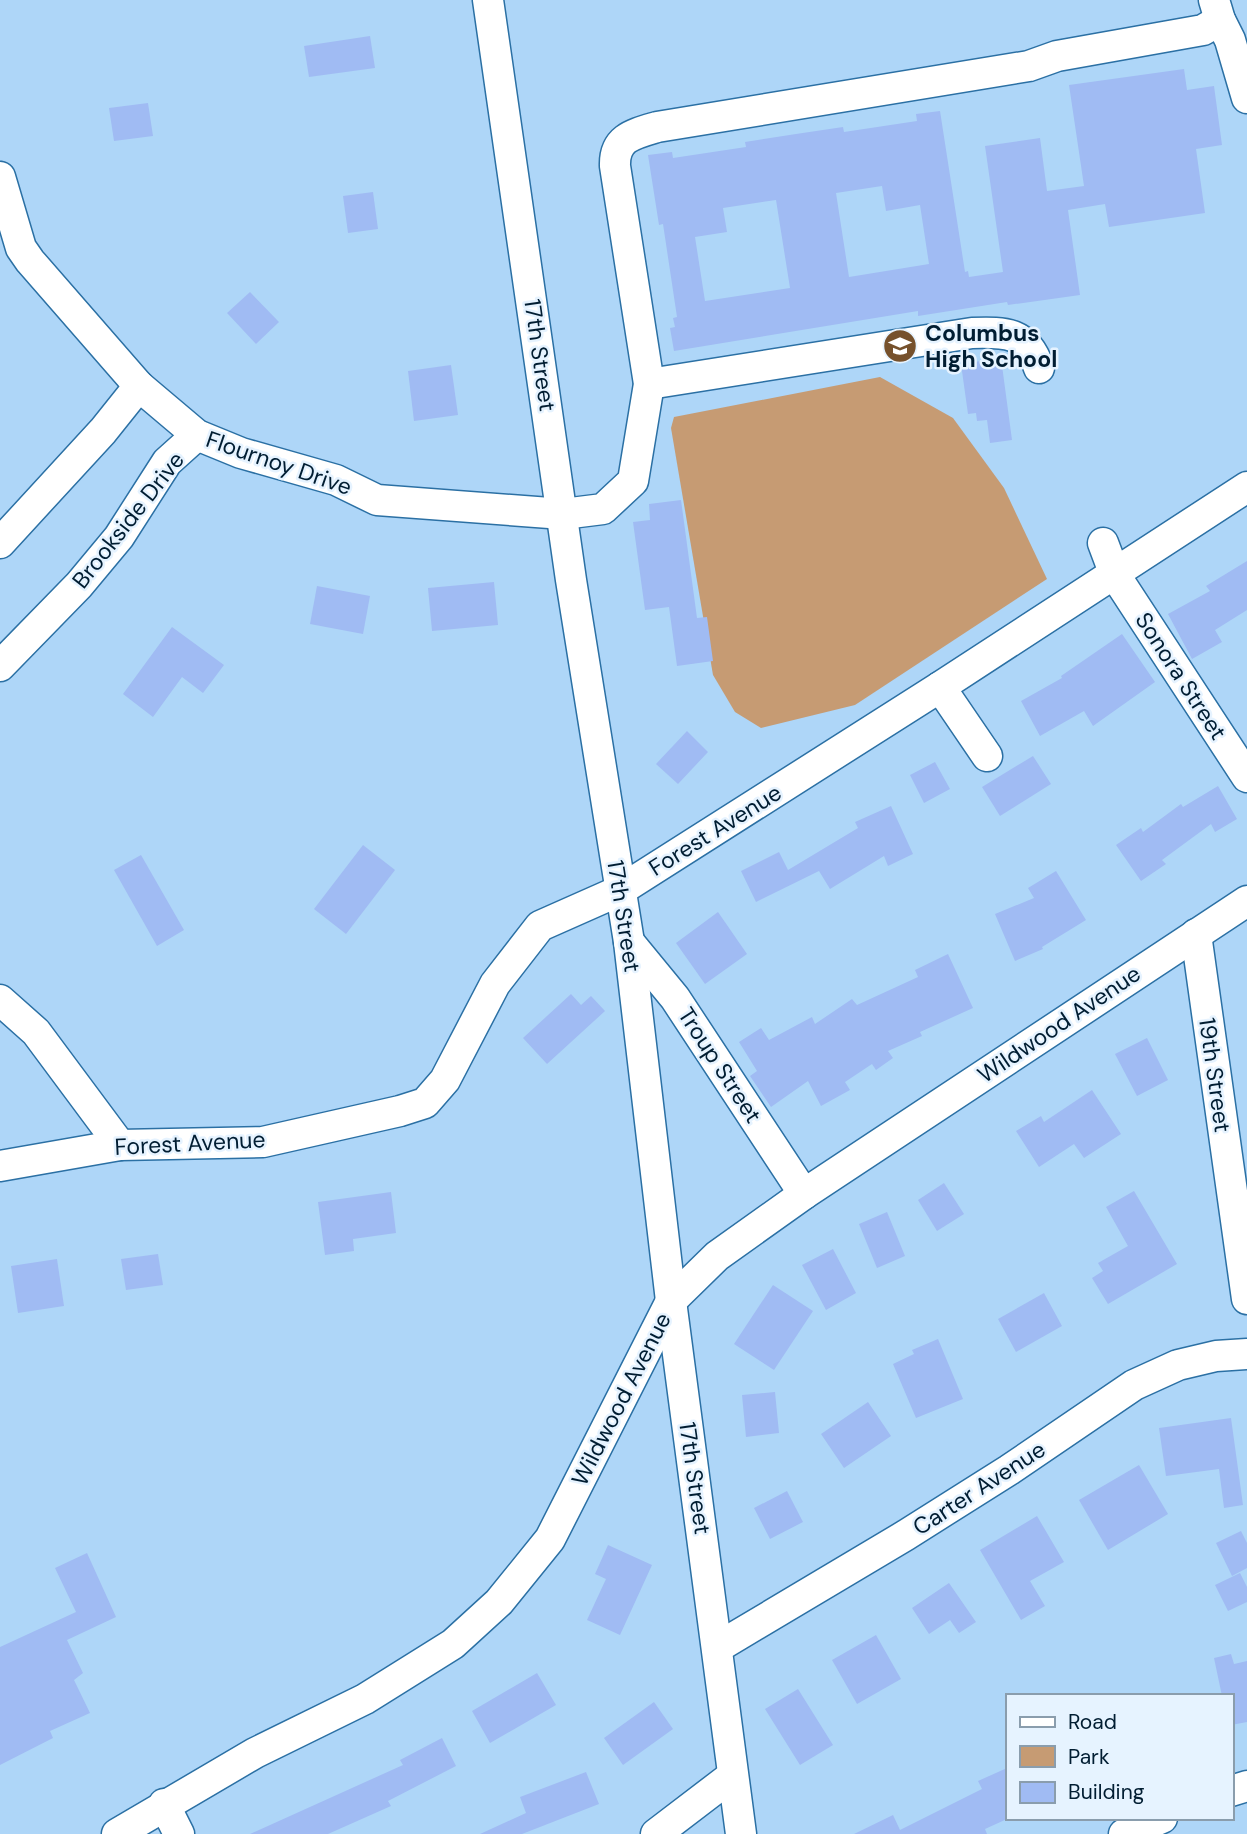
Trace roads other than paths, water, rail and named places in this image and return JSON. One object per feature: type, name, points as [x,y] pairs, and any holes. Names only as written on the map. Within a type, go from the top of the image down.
[{"type":"street","name":"17th Street","points":[[488,0],[571,580],[629,942],[671,1301],[741,1834]]},
{"type":"street","name":"Flournoy Drive","points":[[0,177],[11,247],[30,261],[139,386],[197,435],[241,453],[336,480],[377,500],[563,514],[603,509],[633,481],[649,384],[615,166],[615,153],[623,141],[657,127],[1029,66],[1058,56],[1203,30],[1217,10]]},
{"type":"street","points":[[1217,10],[1230,40],[1247,98]]},
{"type":"street","points":[[649,384],[991,332],[1017,336],[1032,349],[1039,368]]},
{"type":"street","points":[[0,543],[103,431],[139,386]]},
{"type":"street","name":"Brookside Drive","points":[[0,666],[79,585],[119,537],[167,462],[197,435]]},
{"type":"street","name":"Forest Avenue","points":[[0,1166],[120,1145],[263,1142],[425,1103],[445,1080],[495,984],[540,926],[620,891],[1115,575],[1247,487]]},
{"type":"street","name":"Sonora Street","points":[[1103,543],[1115,575],[1247,777]]},
{"type":"street","points":[[940,687],[987,755]]},
{"type":"street","name":"Wildwood Avenue","points":[[117,1834],[255,1753],[365,1699],[453,1644],[499,1602],[550,1539],[671,1301],[717,1256],[804,1194],[1247,901]]},
{"type":"street","name":"19th Street","points":[[1196,934],[1247,1299]]},
{"type":"street","name":"Troup Street","points":[[629,942],[675,998],[804,1194]]},
{"type":"street","points":[[0,1000],[36,1032],[120,1145]]},
{"type":"street","name":"Carter Avenue","points":[[718,1647],[906,1535],[1009,1470],[1134,1385],[1178,1365],[1216,1356],[1247,1354]]},
{"type":"street","points":[[656,1834],[732,1776]]},
{"type":"street","points":[[164,1804],[179,1834]]},
{"type":"street","points":[[1124,1834],[1157,1820]]},
{"type":"place","name":"Columbus High School","points":[[900,346]]}]
